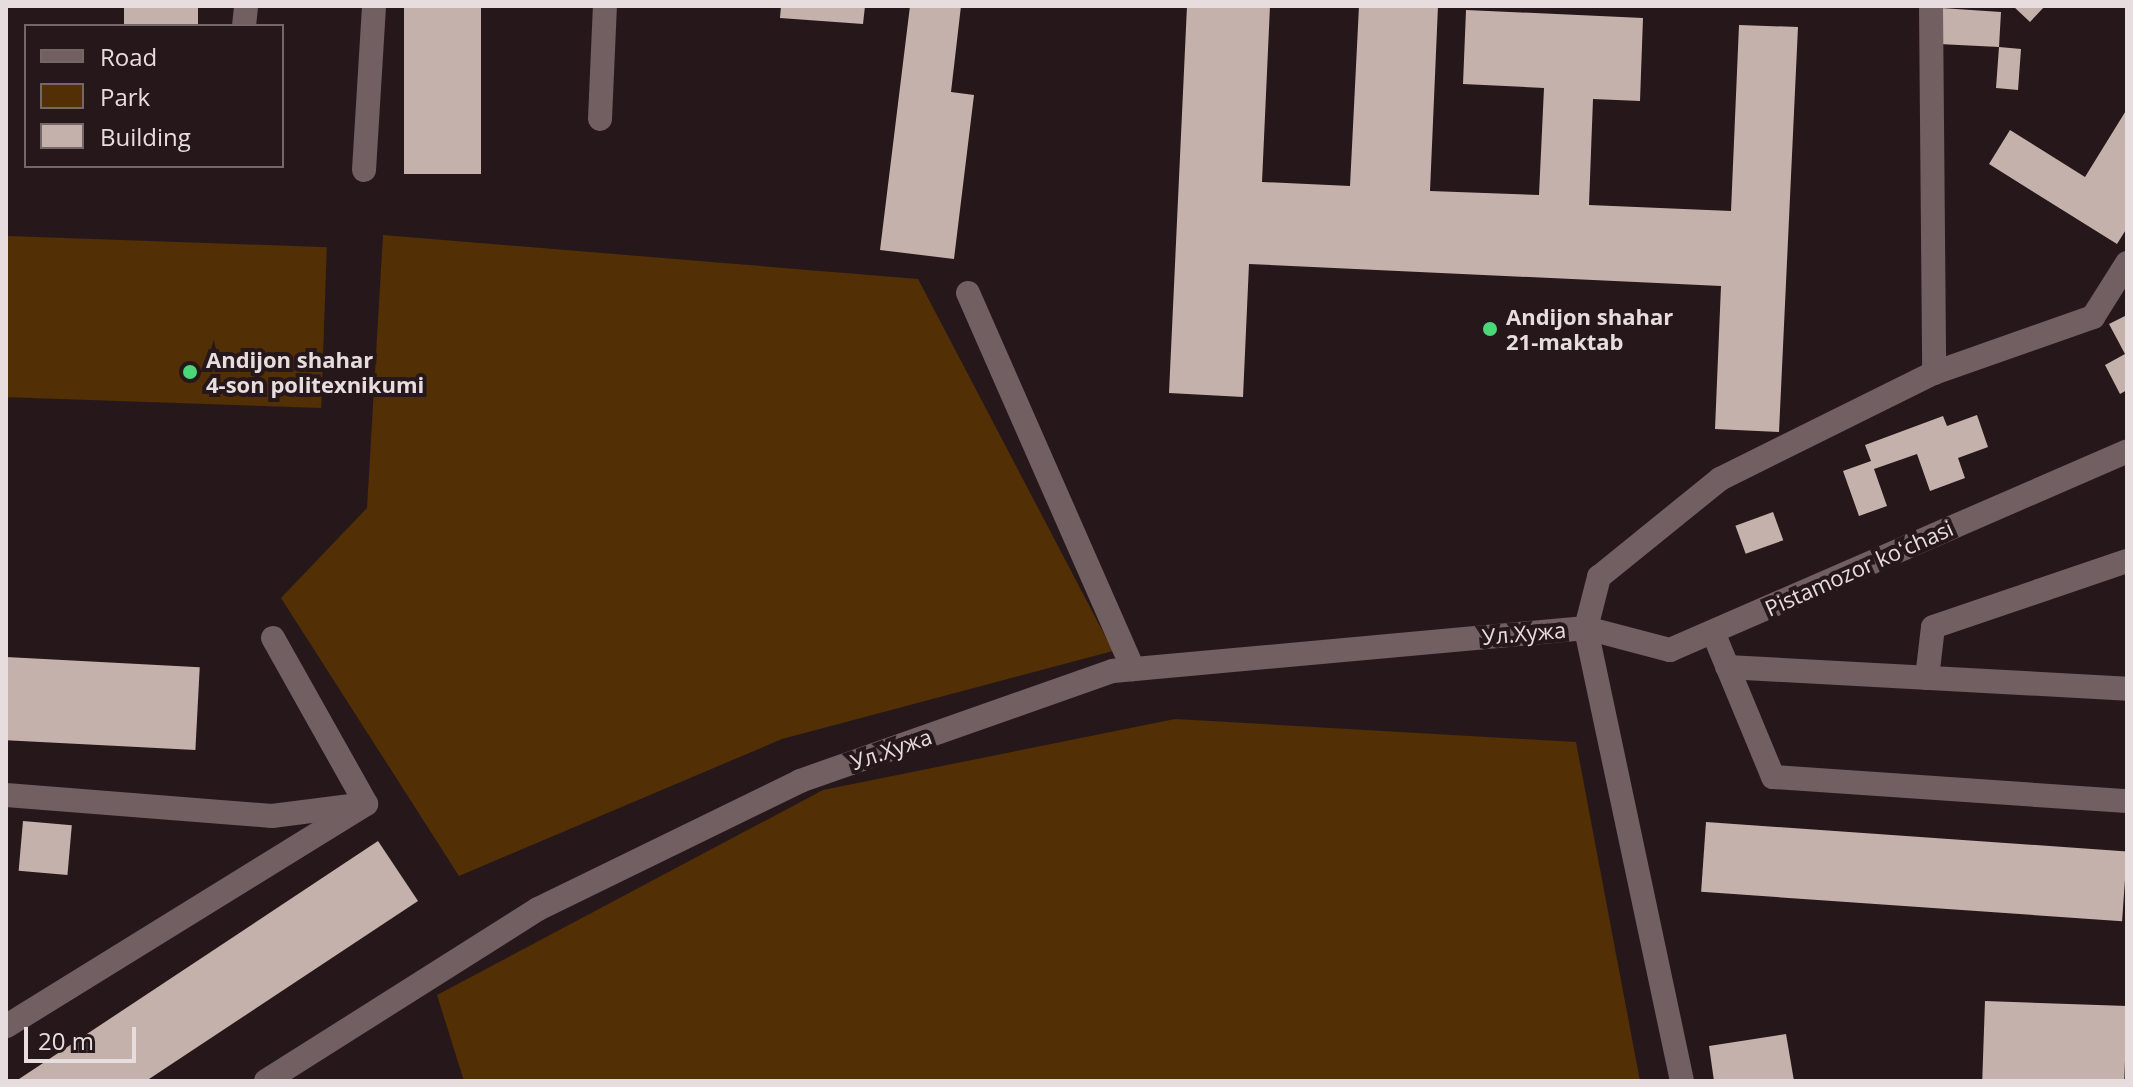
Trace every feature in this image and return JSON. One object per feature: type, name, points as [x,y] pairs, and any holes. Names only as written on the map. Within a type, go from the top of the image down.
[{"type":"street","points":[[364,170],[374,6]]},
{"type":"street","points":[[600,119],[605,6]]},
{"type":"street","points":[[1931,6],[1934,373]]},
{"type":"street","points":[[1682,1081],[1586,628],[1599,577],[1720,479],[1934,373],[2093,317],[2127,263]]},
{"type":"street","points":[[968,293],[1133,669]]},
{"type":"street","name":"Pistamozor koʻchasi","points":[[1586,628],[1670,650],[2127,451]]},
{"type":"street","points":[[1927,678],[1933,627],[2127,561]]},
{"type":"street","name":"Ул.Хужа","points":[[266,1081],[538,909],[800,781],[1113,671],[1586,628]]},
{"type":"street","points":[[1713,632],[1773,777],[2127,801]]},
{"type":"street","points":[[273,638],[366,804]]},
{"type":"street","points":[[1727,667],[2127,689]]},
{"type":"street","points":[[6,795],[272,816],[366,804]]},
{"type":"street","points":[[6,1026],[366,804]]},
{"type":"green space","points":[[383,235],[918,279],[1113,651],[782,739],[459,876],[281,598],[367,508]]},
{"type":"green space","points":[[8,236],[327,247],[321,408],[6,397]]},
{"type":"green space","points":[[1175,719],[1576,742],[1640,1081],[464,1081],[437,995],[823,790]]},
{"type":"building","points":[[124,6],[198,6],[198,24],[124,24]]},
{"type":"building","points":[[404,6],[481,6],[481,174],[404,174]]},
{"type":"building","points":[[781,6],[865,6],[863,24],[780,18]]},
{"type":"building","points":[[910,6],[961,6],[951,92],[974,95],[954,259],[880,250]]},
{"type":"building","points":[[1187,6],[1270,6],[1262,182],[1350,186],[1359,6],[1438,6],[1430,191],[1539,195],[1544,88],[1463,84],[1466,10],[1643,18],[1640,101],[1593,99],[1589,205],[1731,211],[1739,25],[1798,27],[1779,432],[1715,429],[1721,286],[1249,264],[1243,397],[1169,393]]},
{"type":"building","points":[[2013,6],[2045,6],[2030,22]]},
{"type":"building","points":[[1941,8],[2001,12],[1999,47],[1939,44]]},
{"type":"building","points":[[1999,47],[2021,49],[2018,90],[1996,88]]},
{"type":"building","points":[[2127,109],[2127,228],[2117,244],[1989,164],[2010,130],[2085,177]]},
{"type":"building","points":[[2127,315],[2127,353],[2125,354],[2109,324]]},
{"type":"building","points":[[2125,354],[2127,390],[2120,394],[2105,365]]},
{"type":"building","points":[[1977,415],[1988,447],[1958,458],[1965,478],[1930,491],[1917,454],[1874,469],[1887,506],[1859,516],[1843,471],[1871,461],[1865,445],[1943,416],[1947,426]]},
{"type":"building","points":[[1773,512],[1783,540],[1746,554],[1735,526]]},
{"type":"building","points":[[6,657],[200,667],[195,750],[6,740]]},
{"type":"building","points":[[23,821],[72,825],[67,875],[19,871]]},
{"type":"building","points":[[1706,822],[2127,851],[2122,921],[1701,892]]},
{"type":"building","points":[[378,841],[418,901],[146,1081],[16,1081]]},
{"type":"building","points":[[1985,1001],[2127,1006],[2124,1081],[1982,1081]]},
{"type":"building","points":[[1786,1034],[1794,1081],[1714,1081],[1709,1046]]},
{"type":"place","name":"Andijon shahar 21-maktab","points":[[1490,329]]},
{"type":"place","name":"Andijon shahar 4-son politexnikumi","points":[[190,372]]}]
